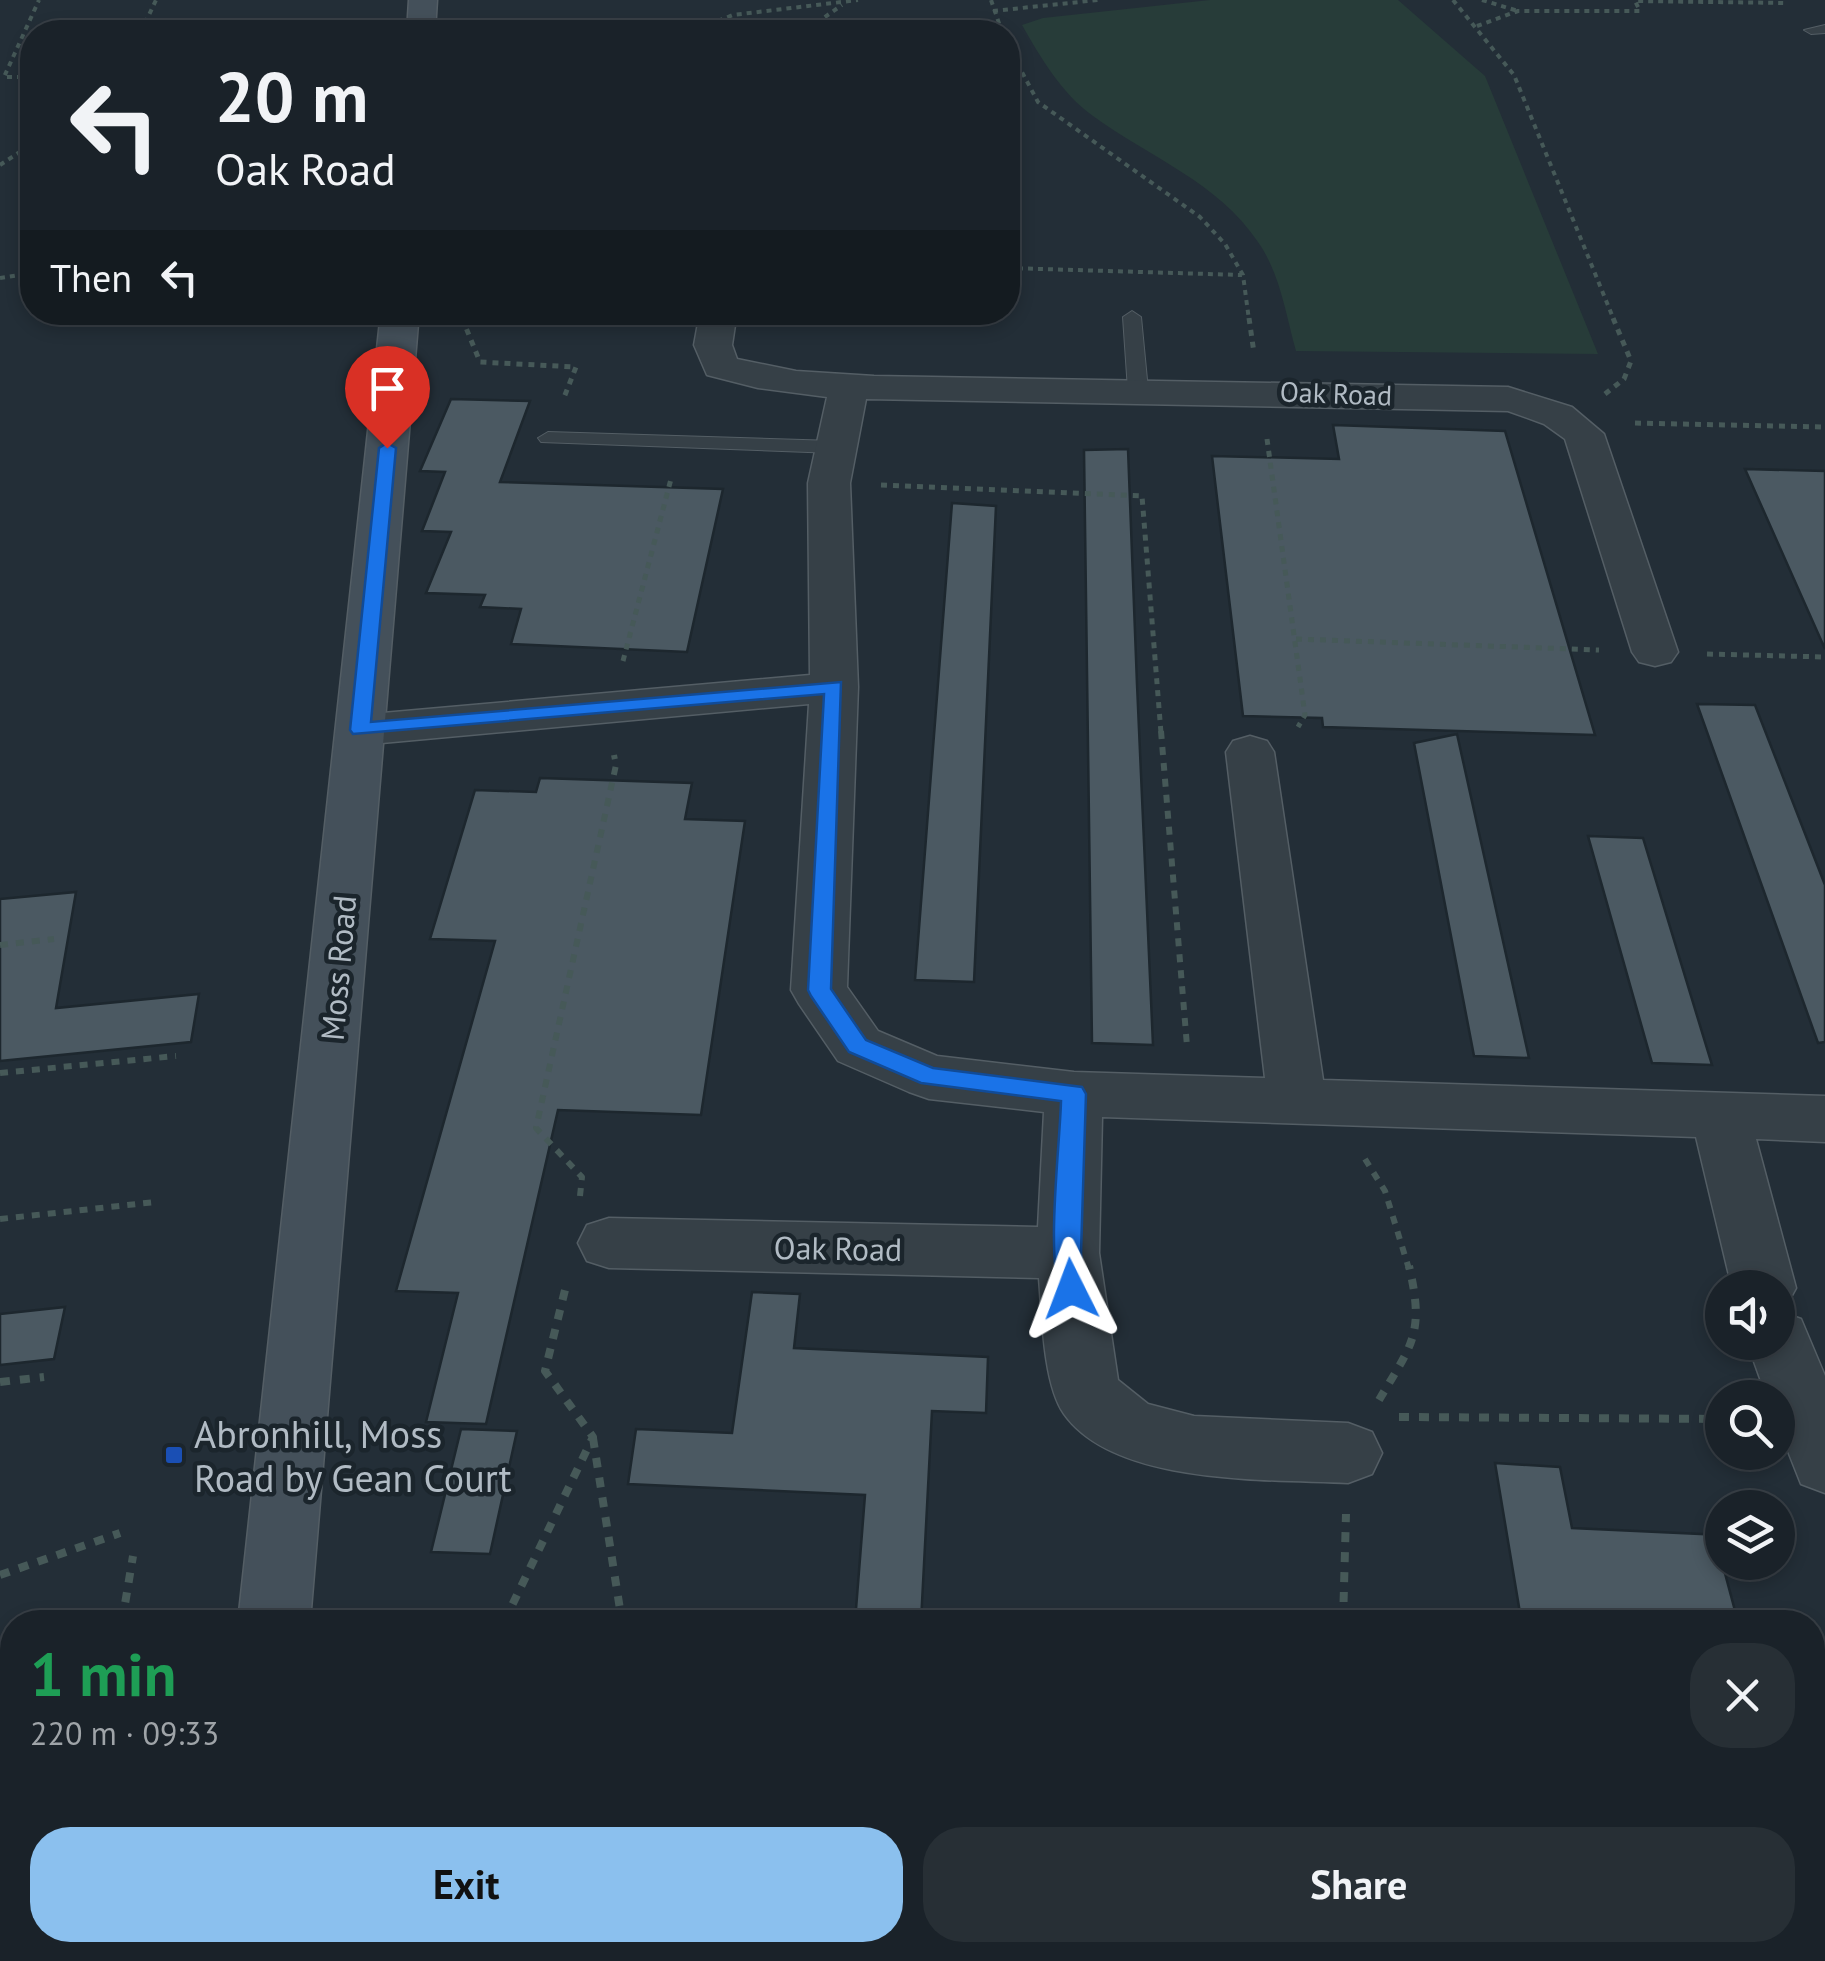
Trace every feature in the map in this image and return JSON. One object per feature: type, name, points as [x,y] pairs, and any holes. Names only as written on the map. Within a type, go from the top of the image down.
[{"type":"street","name":"Moss Road","points":[[275,1610],[399,325]]},
{"type":"street","name":"Oak Road","points":[[717,325],[713,345],[721,368],[756,378],[849,386],[1260,390],[1508,399],[1544,407],[1567,418]]},
{"type":"street","points":[[849,386],[832,465],[834,687],[819,990],[858,1046],[930,1077],[1074,1094],[1825,1119]]},
{"type":"street","points":[[1567,418],[1584,434],[1655,652]]},
{"type":"street","points":[[360,730],[834,687]]},
{"type":"street","points":[[1250,752],[1296,1100]]},
{"type":"street","points":[[1074,1094],[1068,1253],[1075,1325],[1088,1395],[1129,1428],[1194,1446],[1358,1435]]},
{"type":"street","points":[[1720,1115],[1759,1270]]},
{"type":"street","name":"Oak Road","points":[[586,1239],[1068,1253]]},
{"type":"street","points":[[1786,1360],[1825,1463]]},
{"type":"lane","points":[[1132,317],[1138,390]]},
{"type":"lane","points":[[548,438],[680,443],[832,465]]},
{"type":"path","points":[[720,20],[766,9],[858,0]]},
{"type":"path","points":[[990,0],[997,20]]},
{"type":"path","points":[[993,11],[1098,0]]},
{"type":"path","points":[[1454,0],[1514,75],[1631,360],[1624,379],[1584,412],[1567,418]]},
{"type":"path","points":[[1482,0],[1518,11],[1640,11],[1635,1],[1791,3]]},
{"type":"path","points":[[821,20],[843,4]]},
{"type":"path","points":[[1476,26],[1518,11]]},
{"type":"path","points":[[1,77],[20,38]]},
{"type":"path","points":[[1020,68],[1038,102],[1200,216],[1225,244],[1243,275],[1305,714],[1300,726],[1250,752]]},
{"type":"path","points":[[1020,268],[1243,275]]},
{"type":"path","points":[[465,325],[480,362],[576,367],[548,438]]},
{"type":"path","points":[[620,1610],[593,1437],[545,1372],[586,1239],[582,1177],[536,1128],[616,765],[608,707],[680,443]]},
{"type":"path","points":[[832,465],[1142,496],[1192,1097]]},
{"type":"path","points":[[651,479],[671,480]]},
{"type":"path","points":[[1296,639],[1825,656]]},
{"type":"path","points":[[0,945],[54,939]]},
{"type":"path","points":[[0,1073],[176,1056]]},
{"type":"path","points":[[1296,1100],[1377,1169],[1407,1252],[1416,1334],[1358,1435],[1344,1610]]},
{"type":"path","points":[[0,1219],[155,1202]]},
{"type":"path","points":[[0,1382],[44,1377]]},
{"type":"path","points":[[1358,1435],[1705,1420]]},
{"type":"path","points":[[510,1610],[593,1437]]},
{"type":"path","points":[[0,1575],[120,1533]]},
{"type":"path","points":[[124,1610],[133,1556]]},
{"type":"green space","points":[[1210,0],[1398,0],[1485,76],[1598,354],[1296,351],[1272,267],[1242,221],[1182,172],[1082,107],[1053,74],[1022,25],[1043,18]]},
{"type":"building","points":[[451,399],[530,401],[500,482],[723,489],[687,652],[511,644],[521,609],[480,607],[485,595],[426,593],[451,532],[422,531],[445,472],[420,471]]},
{"type":"building","points":[[1333,425],[1505,431],[1595,735],[1323,727],[1322,718],[1243,716],[1212,456],[1339,459]]},
{"type":"building","points":[[1128,449],[1153,1045],[1092,1043],[1084,450]]},
{"type":"building","points":[[1745,469],[1825,471],[1825,649]]},
{"type":"building","points":[[952,503],[996,506],[974,982],[915,980]]},
{"type":"building","points":[[1697,704],[1755,705],[1825,885],[1825,1042],[1818,1043]]},
{"type":"building","points":[[1457,734],[1529,1058],[1474,1056],[1414,743]]},
{"type":"building","points":[[540,778],[692,783],[685,819],[745,821],[701,1115],[558,1110],[486,1424],[426,1422],[458,1293],[396,1291],[495,941],[430,939],[475,790],[536,792]]},
{"type":"building","points":[[1588,836],[1643,838],[1712,1065],[1652,1063]]},
{"type":"building","points":[[76,892],[56,1008],[199,994],[191,1042],[0,1061],[0,899]]},
{"type":"building","points":[[752,1292],[800,1294],[794,1348],[988,1357],[986,1413],[932,1411],[922,1610],[856,1610],[865,1495],[628,1484],[636,1429],[732,1433]]},
{"type":"building","points":[[65,1307],[54,1359],[0,1365],[0,1314]]},
{"type":"building","points":[[461,1429],[517,1431],[490,1554],[431,1552]]},
{"type":"building","points":[[1495,1463],[1560,1467],[1572,1528],[1705,1534],[1705,1580],[1727,1580],[1735,1610],[1520,1610]]},
{"type":"place","name":"Abronhill, Moss Road by Gean Court","points":[[174,1455]]},
{"type":"route","points":[[387,448],[360,730],[834,687],[819,990],[858,1046],[930,1077],[1074,1094],[1068,1253],[1071,1289]]}]
